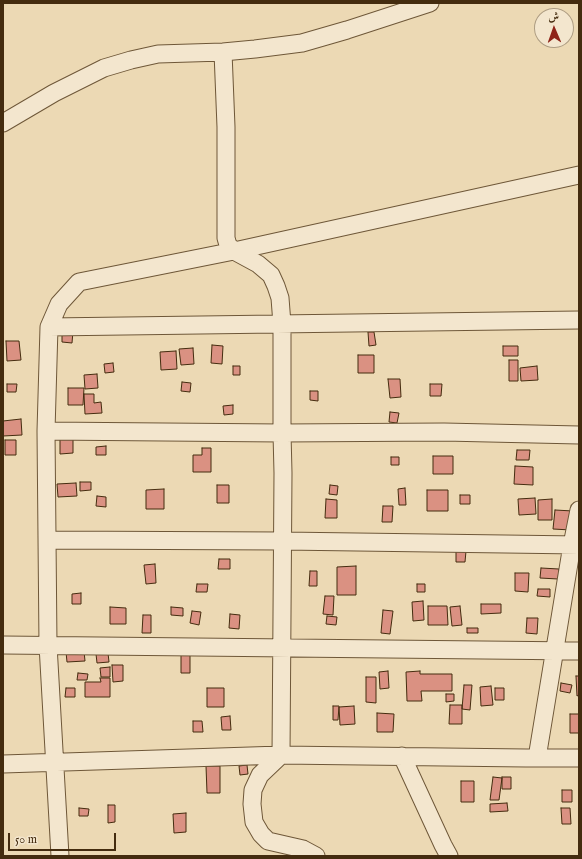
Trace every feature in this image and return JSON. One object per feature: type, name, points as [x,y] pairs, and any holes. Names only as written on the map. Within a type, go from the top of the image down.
[{"type":"street","points":[[3,123],[54,93],[104,68],[131,60],[158,54],[223,52],[302,43],[430,3]]},
{"type":"street","points":[[223,52],[226,127],[226,238],[228,245],[234,251],[258,264],[271,275],[280,298],[282,324],[283,541],[281,755],[260,775],[253,790],[252,804],[254,822],[261,834],[268,841],[303,849],[311,856]]},
{"type":"street","points":[[60,856],[48,645],[46,540],[46,431],[49,327],[59,304],[79,282],[234,251],[579,175]]},
{"type":"street","points":[[49,327],[579,320]]},
{"type":"street","points":[[46,431],[282,433],[444,432],[579,435]]},
{"type":"street","points":[[537,758],[575,545],[579,510]]},
{"type":"street","points":[[46,540],[283,541],[575,545]]},
{"type":"street","points":[[3,645],[579,652]]},
{"type":"street","points":[[3,764],[281,755],[579,758]]},
{"type":"street","points":[[402,756],[449,856]]},
{"type":"building","points":[[62,331],[73,331],[72,343],[62,342]]},
{"type":"building","points":[[368,332],[374,332],[376,345],[369,346]]},
{"type":"building","points":[[6,341],[19,341],[21,360],[7,361]]},
{"type":"building","points":[[212,345],[223,346],[222,364],[211,363]]},
{"type":"building","points":[[503,346],[518,346],[518,356],[503,356]]},
{"type":"building","points":[[193,348],[194,364],[181,365],[179,349]]},
{"type":"building","points":[[176,351],[177,369],[161,370],[160,352]]},
{"type":"building","points":[[358,355],[374,355],[374,373],[358,373]]},
{"type":"building","points":[[509,360],[518,360],[518,381],[509,381]]},
{"type":"building","points":[[113,363],[114,372],[105,373],[104,364]]},
{"type":"building","points":[[233,366],[240,366],[240,375],[233,375]]},
{"type":"building","points":[[537,366],[538,380],[521,381],[520,368]]},
{"type":"building","points":[[97,374],[98,388],[85,389],[84,375]]},
{"type":"building","points":[[388,379],[400,379],[401,397],[390,398]]},
{"type":"building","points":[[182,382],[191,383],[190,392],[181,391]]},
{"type":"building","points":[[7,384],[17,384],[16,392],[7,392]]},
{"type":"building","points":[[430,384],[442,384],[441,396],[430,396]]},
{"type":"building","points":[[68,388],[84,388],[83,405],[68,405]]},
{"type":"building","points":[[310,391],[318,391],[318,401],[310,400]]},
{"type":"building","points":[[84,394],[94,394],[94,403],[101,402],[102,413],[85,414]]},
{"type":"building","points":[[233,405],[233,414],[224,415],[223,406]]},
{"type":"building","points":[[390,412],[399,413],[397,423],[389,422]]},
{"type":"building","points":[[21,419],[22,435],[3,436],[3,421]]},
{"type":"building","points":[[60,437],[73,437],[73,453],[60,454]]},
{"type":"building","points":[[5,440],[16,440],[16,455],[5,455]]},
{"type":"building","points":[[106,446],[106,455],[96,455],[96,447]]},
{"type":"building","points":[[202,448],[211,448],[211,472],[193,472],[193,455],[202,455]]},
{"type":"building","points":[[517,450],[530,450],[529,460],[516,460]]},
{"type":"building","points":[[433,456],[453,456],[453,474],[433,474]]},
{"type":"building","points":[[391,457],[399,457],[399,465],[391,465]]},
{"type":"building","points":[[515,466],[533,467],[533,485],[514,484]]},
{"type":"building","points":[[80,482],[91,482],[91,490],[80,491]]},
{"type":"building","points":[[76,483],[77,496],[58,497],[57,484]]},
{"type":"building","points":[[217,485],[229,485],[229,503],[217,503]]},
{"type":"building","points":[[330,485],[338,486],[337,495],[329,494]]},
{"type":"building","points":[[405,488],[406,505],[399,505],[398,489]]},
{"type":"building","points":[[164,489],[164,509],[146,509],[146,490]]},
{"type":"building","points":[[427,490],[448,490],[448,511],[427,511]]},
{"type":"building","points":[[460,495],[470,495],[470,504],[460,504]]},
{"type":"building","points":[[97,496],[106,497],[106,507],[96,506]]},
{"type":"building","points":[[535,498],[536,514],[519,515],[518,499]]},
{"type":"building","points":[[326,499],[337,500],[337,518],[325,518]]},
{"type":"building","points":[[552,499],[552,520],[538,520],[538,500]]},
{"type":"building","points":[[383,506],[393,506],[392,522],[382,522]]},
{"type":"building","points":[[555,510],[573,511],[571,530],[553,529]]},
{"type":"building","points":[[456,551],[466,551],[465,562],[456,562]]},
{"type":"building","points":[[219,559],[230,559],[230,569],[218,569]]},
{"type":"building","points":[[155,564],[156,583],[146,584],[144,565]]},
{"type":"building","points":[[356,566],[356,595],[337,595],[337,567]]},
{"type":"building","points":[[541,568],[559,569],[558,579],[540,578]]},
{"type":"building","points":[[310,571],[317,571],[317,586],[309,586]]},
{"type":"building","points":[[515,573],[529,573],[528,592],[515,591]]},
{"type":"building","points":[[197,584],[208,584],[207,592],[196,592]]},
{"type":"building","points":[[417,584],[425,584],[425,592],[417,592]]},
{"type":"building","points":[[538,589],[550,589],[550,597],[537,596]]},
{"type":"building","points":[[81,593],[81,604],[72,604],[72,594]]},
{"type":"building","points":[[325,596],[334,596],[333,615],[323,614]]},
{"type":"building","points":[[423,601],[424,620],[413,621],[412,602]]},
{"type":"building","points":[[481,604],[501,604],[501,613],[481,614]]},
{"type":"building","points":[[428,606],[447,606],[448,625],[428,625]]},
{"type":"building","points":[[460,606],[462,625],[452,626],[450,607]]},
{"type":"building","points":[[110,607],[126,608],[126,624],[110,624]]},
{"type":"building","points":[[171,607],[183,608],[183,616],[171,615]]},
{"type":"building","points":[[383,610],[393,611],[390,634],[381,633]]},
{"type":"building","points":[[192,611],[201,612],[199,625],[190,623]]},
{"type":"building","points":[[230,614],[240,615],[239,629],[229,628]]},
{"type":"building","points":[[143,615],[151,615],[151,633],[142,633]]},
{"type":"building","points":[[327,616],[337,617],[336,625],[326,624]]},
{"type":"building","points":[[527,618],[538,618],[537,634],[526,633]]},
{"type":"building","points":[[467,628],[478,628],[478,633],[467,633]]},
{"type":"building","points":[[84,651],[85,661],[67,662],[66,652]]},
{"type":"building","points":[[108,653],[109,662],[97,663],[96,654]]},
{"type":"building","points":[[181,654],[190,655],[190,673],[181,673]]},
{"type":"building","points":[[112,665],[123,665],[123,681],[113,682]]},
{"type":"building","points":[[110,667],[110,677],[101,677],[100,668]]},
{"type":"building","points":[[388,671],[389,688],[380,689],[379,672]]},
{"type":"building","points":[[420,671],[420,674],[452,674],[452,691],[421,691],[422,701],[407,701],[406,672]]},
{"type":"building","points":[[78,673],[88,674],[87,680],[77,680]]},
{"type":"building","points":[[576,676],[579,676],[579,695],[577,696]]},
{"type":"building","points":[[366,677],[376,677],[376,703],[366,702]]},
{"type":"building","points":[[100,678],[110,678],[110,697],[85,697],[85,682],[101,682]]},
{"type":"building","points":[[561,683],[572,685],[570,693],[560,691]]},
{"type":"building","points":[[464,685],[472,685],[470,710],[462,709]]},
{"type":"building","points":[[491,686],[493,705],[481,706],[480,687]]},
{"type":"building","points":[[66,688],[75,688],[75,697],[65,697]]},
{"type":"building","points":[[207,688],[224,688],[224,707],[207,707]]},
{"type":"building","points":[[495,688],[504,688],[504,700],[495,700]]},
{"type":"building","points":[[446,694],[454,694],[454,701],[446,702]]},
{"type":"building","points":[[450,705],[462,705],[462,724],[449,724]]},
{"type":"building","points":[[333,706],[339,706],[338,720],[333,720]]},
{"type":"building","points":[[354,706],[355,724],[340,725],[339,707]]},
{"type":"building","points":[[377,713],[394,714],[393,732],[377,732]]},
{"type":"building","points":[[570,714],[579,714],[579,733],[570,733]]},
{"type":"building","points":[[230,716],[231,730],[222,730],[221,717]]},
{"type":"building","points":[[193,721],[202,721],[203,732],[193,732]]},
{"type":"building","points":[[247,765],[248,774],[240,775],[239,766]]},
{"type":"building","points":[[206,766],[220,766],[220,793],[207,793]]},
{"type":"building","points":[[493,777],[502,778],[499,800],[490,800]]},
{"type":"building","points":[[502,777],[511,777],[511,789],[502,789]]},
{"type":"building","points":[[461,781],[474,781],[474,802],[461,802]]},
{"type":"building","points":[[562,790],[572,790],[572,802],[562,802]]},
{"type":"building","points":[[507,803],[508,811],[490,812],[490,804]]},
{"type":"building","points":[[108,805],[115,805],[115,822],[108,823]]},
{"type":"building","points":[[79,808],[89,809],[88,816],[79,816]]},
{"type":"building","points":[[561,808],[570,808],[571,824],[562,824]]},
{"type":"building","points":[[186,813],[186,832],[174,833],[173,814]]}]
